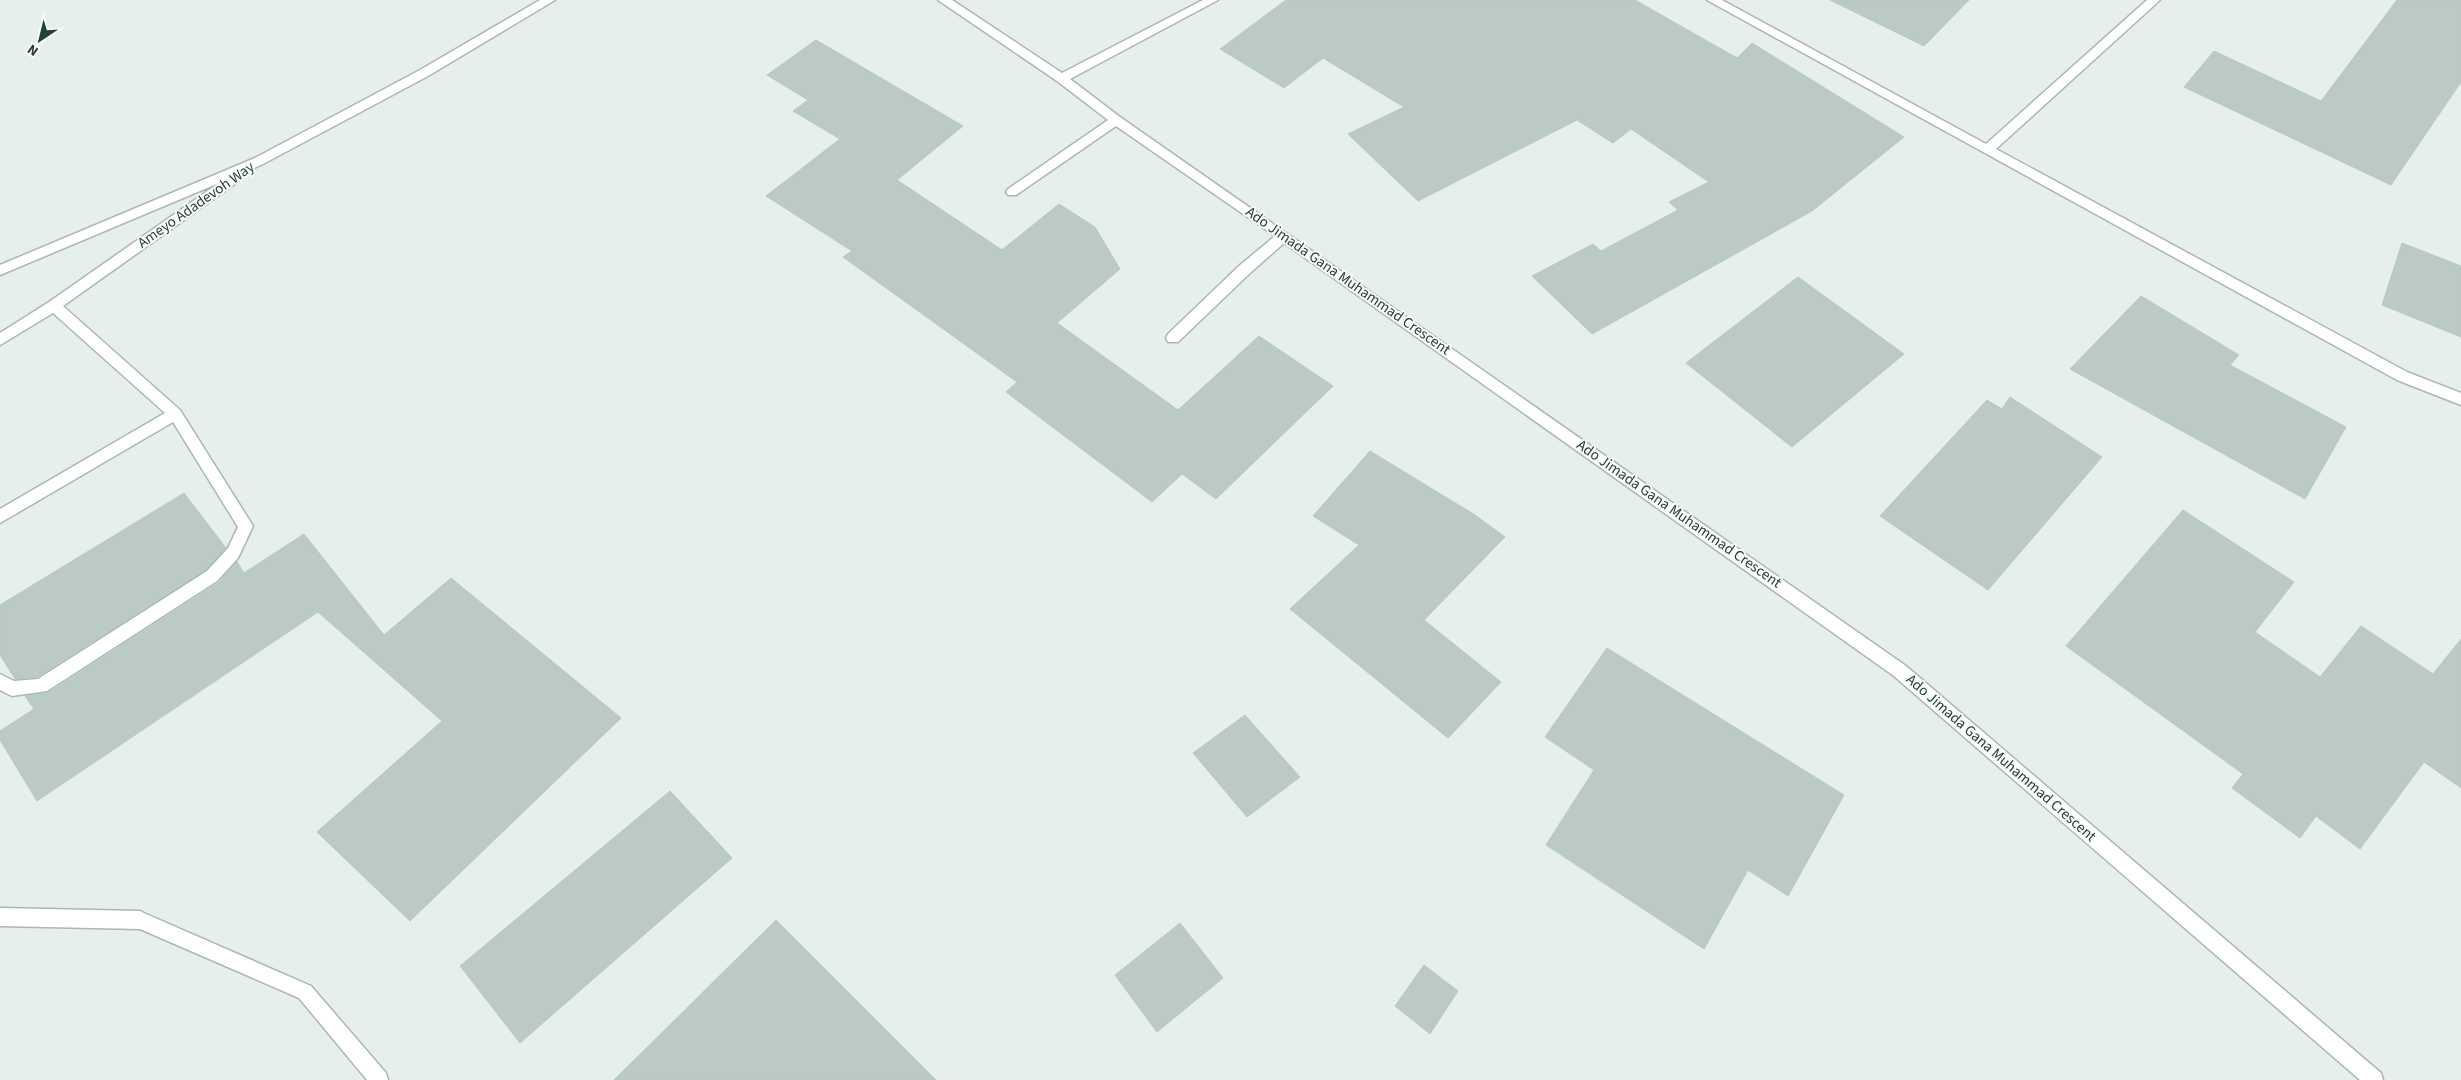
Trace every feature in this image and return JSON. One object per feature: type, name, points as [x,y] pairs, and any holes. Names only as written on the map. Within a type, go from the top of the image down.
[{"type":"street","points":[[259,161],[424,73],[549,0]]},
{"type":"street","name":"Ado Jimada Gana Muhammad Crescent","points":[[944,0],[1061,78],[1116,120],[1284,236],[1900,671],[2374,1080]]},
{"type":"street","points":[[1061,78],[1212,0]]},
{"type":"street","points":[[1714,0],[2402,376],[2461,399]]},
{"type":"street","points":[[1988,149],[2154,0]]},
{"type":"street","points":[[1012,192],[1116,120]]},
{"type":"street","name":"Ameyo Adadevoh Way","points":[[0,270],[259,161]]},
{"type":"street","name":"Ameyo Adadevoh Way","points":[[0,340],[54,306],[259,161]]},
{"type":"street","points":[[1173,338],[1244,270],[1284,236]]},
{"type":"street","points":[[0,681],[12,689],[41,686],[212,576],[233,553],[246,526],[175,414],[54,306]]},
{"type":"street","points":[[0,517],[175,414]]},
{"type":"street","points":[[0,917],[140,920],[304,992],[379,1080]]},
{"type":"building","points":[[1286,0],[1635,0],[1737,58],[1752,43],[1904,137],[1812,211],[1592,334],[1532,276],[1593,244],[1601,251],[1678,210],[1669,202],[1709,182],[1631,129],[1613,143],[1577,120],[1418,201],[1348,134],[1404,107],[1323,58],[1284,88],[1220,49]]},
{"type":"building","points":[[1830,0],[1969,0],[1924,46]]},
{"type":"building","points":[[2397,0],[2461,0],[2461,82],[2391,185],[2184,87],[2214,51],[2321,101]]},
{"type":"building","points":[[816,40],[963,126],[897,180],[1002,250],[1059,204],[1095,227],[1120,269],[1057,323],[1178,410],[1259,336],[1333,386],[1216,499],[1182,474],[1152,502],[1006,392],[1017,382],[843,257],[852,251],[766,196],[840,139],[793,111],[808,100],[767,75]]},
{"type":"building","points":[[2402,243],[2461,266],[2461,337],[2382,305]]},
{"type":"building","points":[[1798,277],[1904,354],[1792,447],[1686,363]]},
{"type":"building","points":[[2141,296],[2239,355],[2230,365],[2346,427],[2305,499],[2070,369]]},
{"type":"building","points":[[2010,397],[2102,457],[1988,590],[1880,516],[1987,400],[2002,409]]},
{"type":"building","points":[[1370,451],[1475,515],[1505,537],[1424,620],[1501,682],[1448,738],[1290,609],[1359,545],[1313,516]]},
{"type":"building","points":[[184,493],[226,548],[206,570],[37,677],[15,679],[0,655],[0,605]]},
{"type":"building","points":[[2183,510],[2294,582],[2255,632],[2320,677],[2361,626],[2433,674],[2461,639],[2461,788],[2424,762],[2360,849],[2316,816],[2300,838],[2232,788],[2243,774],[2066,646]]},
{"type":"building","points":[[304,534],[384,635],[451,578],[621,718],[410,921],[317,832],[442,721],[318,612],[37,801],[0,740],[0,731],[34,709],[25,696],[48,693],[218,583],[237,562],[244,573]]},
{"type":"building","points":[[1607,648],[1844,795],[1788,896],[1748,870],[1704,949],[1546,845],[1594,770],[1545,737]]},
{"type":"building","points":[[1245,715],[1300,777],[1247,817],[1193,753]]},
{"type":"building","points":[[670,791],[732,858],[520,1043],[460,966]]},
{"type":"building","points":[[776,920],[936,1080],[614,1080]]},
{"type":"building","points":[[1180,923],[1223,978],[1157,1032],[1115,975]]},
{"type":"building","points":[[1424,965],[1458,991],[1430,1034],[1395,1006]]}]
